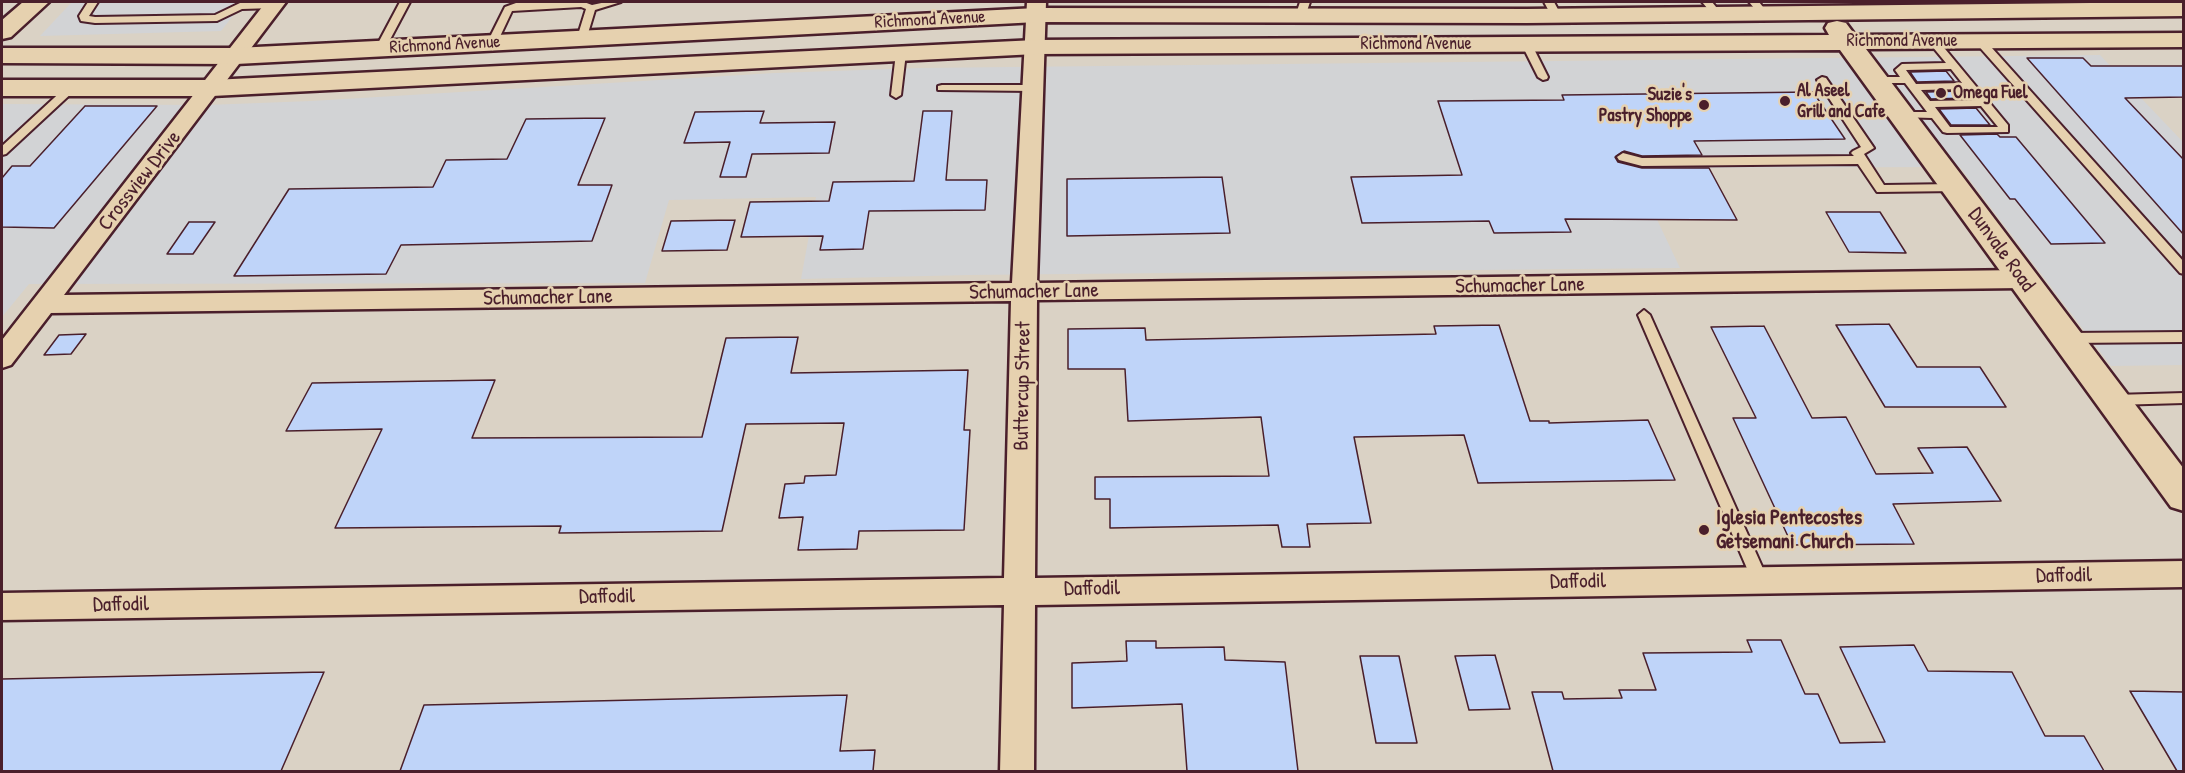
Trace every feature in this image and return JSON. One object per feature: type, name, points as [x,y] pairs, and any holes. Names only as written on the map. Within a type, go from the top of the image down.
[{"type":"main road","points":[[2,32],[37,2]]},
{"type":"main road","points":[[2073,5],[2106,40]]},
{"type":"main road","name":"Richmond Avenue","points":[[2,56],[236,56],[769,28],[1037,8],[1298,10],[2139,5],[2184,9]]},
{"type":"main road","name":"Dunvale Road","points":[[1822,6],[1875,80],[1914,110],[1955,188],[2184,497]]},
{"type":"main road","points":[[1552,8],[1566,45]]},
{"type":"main road","points":[[1297,44],[1298,10]]},
{"type":"main road","points":[[765,60],[769,28]]},
{"type":"main road","name":"Richmond Avenue","points":[[2,88],[212,88],[1036,46],[2184,40]]},
{"type":"main road","points":[[491,74],[497,43]]},
{"type":"street","name":"Crossview Drive","points":[[2,358],[212,88],[275,3]]},
{"type":"street","name":"Buttercup Street","points":[[1017,771],[1024,293],[1037,8]]},
{"type":"street","name":"Schumacher Lane","points":[[45,304],[2022,279]]},
{"type":"street","name":"Daffodil","points":[[2,607],[2184,574]]},
{"type":"lane","points":[[93,2],[84,13],[85,19],[216,18],[240,6],[275,3]]},
{"type":"lane","points":[[380,49],[405,2]]},
{"type":"lane","points":[[497,43],[508,9],[516,6],[582,4],[591,8],[616,2]]},
{"type":"lane","points":[[582,38],[591,8]]},
{"type":"lane","points":[[1914,110],[1935,115],[1949,131],[2004,129],[1932,40]]},
{"type":"lane","points":[[1979,40],[2184,270]]},
{"type":"lane","points":[[1527,45],[1543,77]]},
{"type":"lane","points":[[896,95],[901,53]]},
{"type":"lane","points":[[1914,110],[1911,84],[1900,70],[1902,67],[1954,66]]},
{"type":"lane","points":[[1822,80],[1868,148],[1857,153],[1881,189],[1955,188]]},
{"type":"lane","points":[[1875,80],[1970,86]]},
{"type":"lane","points":[[2,152],[72,88]]},
{"type":"lane","points":[[942,88],[1033,88]]},
{"type":"lane","points":[[1914,110],[1984,103]]},
{"type":"lane","points":[[1914,110],[1935,115]]},
{"type":"lane","points":[[1623,158],[1642,162],[1862,160]]},
{"type":"lane","points":[[1644,315],[1760,580]]},
{"type":"lane","points":[[2066,338],[2184,337]]},
{"type":"lane","points":[[2112,400],[2184,398]]},
{"type":"shaded area","points":[[72,2],[244,2],[221,31],[40,36]]},
{"type":"shaded area","points":[[2100,55],[2183,142],[2183,365],[2111,366],[1960,167],[1591,168],[1559,96],[1590,169],[1633,169],[1680,268],[969,275],[801,279],[816,197],[669,200],[645,283],[29,284],[2,317],[2,104],[207,105],[311,101],[775,73],[920,68]]},
{"type":"building","points":[[2027,58],[2083,58],[2091,66],[2184,66],[2184,97],[2125,98],[2184,160],[2184,235]]},
{"type":"building","points":[[1946,71],[1954,81],[1917,82],[1910,72]]},
{"type":"building","points":[[1962,91],[1968,98],[1931,99],[1926,92]]},
{"type":"building","points":[[1813,92],[1845,139],[1694,141],[1702,155],[1642,156],[1624,151],[1615,157],[1618,162],[1642,168],[1709,168],[1737,220],[1565,219],[1571,232],[1494,233],[1489,221],[1362,223],[1351,177],[1462,175],[1438,101],[1564,100],[1562,95]]},
{"type":"building","points":[[85,106],[157,106],[54,228],[2,227],[2,178],[12,166],[30,166]]},
{"type":"building","points":[[1976,108],[1990,125],[1951,125],[1939,109]]},
{"type":"building","points":[[764,111],[760,123],[835,122],[829,153],[752,154],[746,177],[720,177],[730,142],[684,143],[695,112]]},
{"type":"building","points":[[923,111],[952,111],[946,180],[987,180],[985,210],[869,211],[863,249],[820,250],[823,236],[741,237],[750,202],[829,201],[833,182],[914,181]]},
{"type":"building","points":[[605,118],[578,185],[612,185],[592,241],[401,245],[386,274],[234,276],[289,189],[433,187],[446,160],[507,159],[526,119]]},
{"type":"building","points":[[1997,134],[2000,137],[2016,137],[2105,243],[2051,244],[2015,199],[2010,199],[1960,135]]},
{"type":"building","points":[[1222,177],[1230,233],[1067,236],[1067,179]]},
{"type":"building","points":[[1826,212],[1880,212],[1906,253],[1849,252]]},
{"type":"building","points":[[735,220],[727,250],[662,251],[671,221]]},
{"type":"building","points":[[189,222],[215,222],[193,254],[167,254]]},
{"type":"building","points":[[1889,324],[1917,367],[1980,367],[2006,407],[1885,407],[1836,325]]},
{"type":"building","points":[[1499,325],[1530,421],[1549,421],[1549,423],[1648,420],[1675,480],[1478,483],[1464,435],[1354,437],[1371,523],[1307,524],[1310,547],[1282,547],[1278,525],[1110,528],[1110,499],[1095,499],[1095,477],[1269,476],[1261,417],[1128,421],[1125,369],[1068,369],[1068,329],[1145,328],[1146,340],[1436,334],[1434,326]]},
{"type":"building","points":[[1764,326],[1812,418],[1846,417],[1876,474],[1933,473],[1918,448],[1967,447],[2001,501],[1893,504],[1914,544],[1792,545],[1733,418],[1756,418],[1711,327]]},
{"type":"building","points":[[86,334],[71,354],[44,355],[59,335]]},
{"type":"building","points":[[798,337],[791,373],[968,370],[964,430],[970,430],[964,530],[859,531],[857,549],[798,550],[803,517],[779,518],[785,484],[804,483],[805,476],[836,475],[844,423],[746,424],[722,531],[559,533],[561,526],[335,528],[382,429],[286,431],[312,383],[495,380],[472,438],[702,437],[726,338]]},
{"type":"building","points":[[1747,640],[1781,640],[1805,694],[1818,694],[1840,743],[1885,742],[1840,647],[1914,645],[1928,671],[2012,672],[2045,736],[2084,736],[2104,771],[1553,771],[1532,692],[1562,692],[1564,699],[1622,698],[1619,690],[1656,690],[1643,653],[1752,652]]},
{"type":"building","points":[[1126,641],[1156,641],[1156,648],[1224,647],[1225,660],[1285,662],[1298,771],[1187,771],[1182,704],[1072,708],[1072,663],[1127,661]]},
{"type":"building","points":[[1495,655],[1510,709],[1469,710],[1455,656]]},
{"type":"building","points":[[1360,656],[1399,656],[1417,743],[1376,743]]},
{"type":"building","points":[[324,672],[281,771],[2,771],[2,679]]},
{"type":"building","points":[[2130,691],[2184,692],[2184,771],[2177,771]]},
{"type":"building","points":[[847,695],[840,751],[875,750],[873,771],[400,771],[424,705]]},
{"type":"place","name":"Omega Fuel","points":[[1941,93]]},
{"type":"place","name":"Al Aseel Grill and Cafe","points":[[1785,101]]},
{"type":"place","name":"Suzie's Pastry Shoppe","points":[[1704,105]]},
{"type":"place","name":"Iglesia Pentecostes Getsemani Church","points":[[1704,530]]}]
